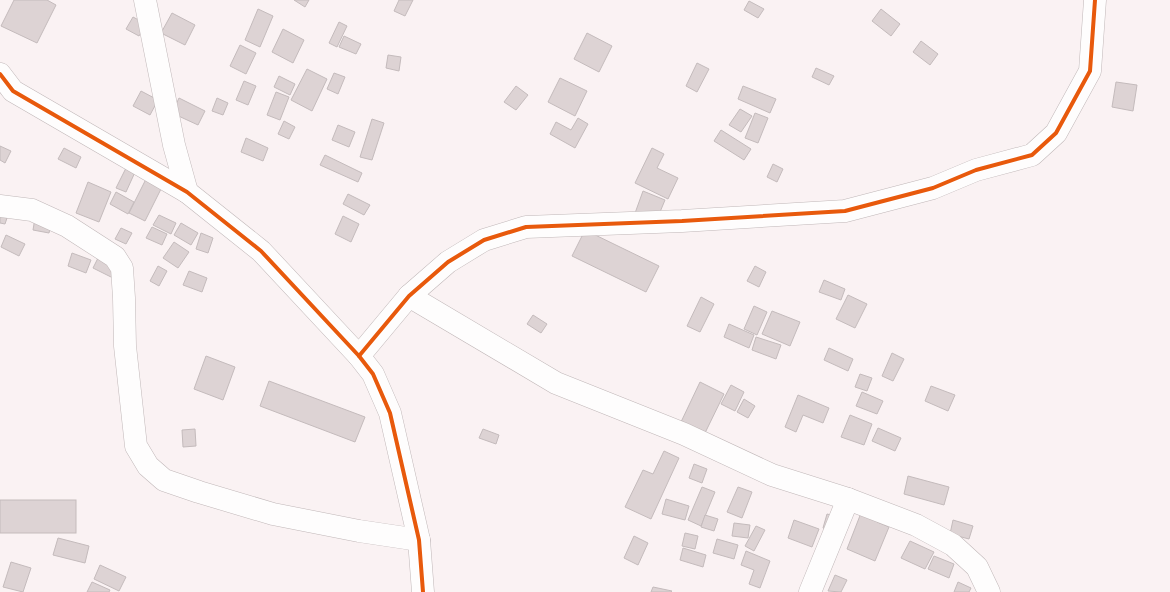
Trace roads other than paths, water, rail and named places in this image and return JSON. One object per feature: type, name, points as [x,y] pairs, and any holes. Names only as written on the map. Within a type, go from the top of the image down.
[{"type":"street","points":[[145,0],[174,144],[187,192]]},
{"type":"street","points":[[359,356],[409,296],[448,262],[484,240],[526,226],[682,221],[845,211],[933,188],[976,170],[1032,154],[1056,134],[1090,71],[1094,0]]},
{"type":"street","points":[[0,74],[13,91],[187,192],[261,251],[359,356],[372,374],[390,413],[419,540],[423,592]]},
{"type":"street","points":[[0,206],[32,210],[67,226],[115,257],[122,268],[125,346],[136,446],[148,466],[164,480],[273,514],[359,531],[419,540]]},
{"type":"street","points":[[409,296],[556,383],[684,434],[772,475],[848,499],[916,525],[952,545],[977,567],[988,592]]},
{"type":"street","points":[[810,592],[848,499]]}]
